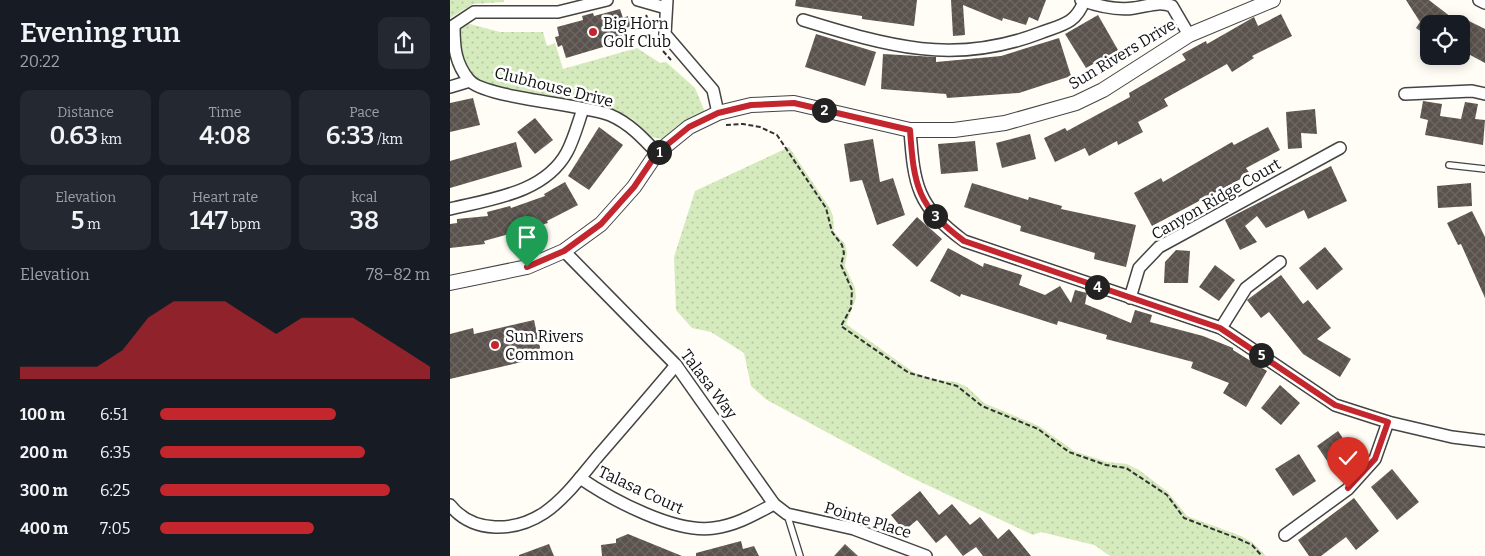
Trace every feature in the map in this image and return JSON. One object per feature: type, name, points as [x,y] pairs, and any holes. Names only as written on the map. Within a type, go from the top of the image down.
[{"type":"street","name":"Clubhouse Drive","points":[[607,0],[558,12],[474,12],[452,27],[454,54],[470,81],[499,93],[610,115],[637,132],[657,153]]},
{"type":"street","points":[[638,0],[666,4],[665,34],[713,90],[721,119]]},
{"type":"street","name":"Sun Rivers Drive","points":[[450,283],[527,267],[564,251],[601,224],[634,187],[657,153],[689,127],[721,119],[751,105],[794,103],[910,130],[954,130],[1005,123],[1076,103],[1103,90],[1189,35],[1273,0]]},
{"type":"street","points":[[1479,0],[1485,3]]},
{"type":"street","points":[[803,20],[874,42],[923,50],[975,50],[1014,43],[1073,20],[1080,11],[1082,1],[1109,9],[1133,8],[1161,2],[1172,6],[1189,35]]},
{"type":"street","points":[[450,87],[470,81]]},
{"type":"street","points":[[1405,94],[1472,91],[1485,94]]},
{"type":"street","points":[[450,209],[517,192],[552,174],[567,152],[583,109]]},
{"type":"street","points":[[910,130],[912,166],[917,186],[939,223],[964,241],[1220,328],[1335,405],[1388,422],[1452,437],[1485,441]]},
{"type":"street","name":"Canyon Ridge Court","points":[[1130,298],[1139,268],[1159,247],[1340,148]]},
{"type":"street","name":"Talasa Way","points":[[564,251],[676,365],[774,504]]},
{"type":"street","points":[[1220,328],[1246,288],[1280,262]]},
{"type":"street","points":[[450,505],[459,515],[474,523],[493,527],[512,526],[533,519],[548,510],[580,478],[676,365]]},
{"type":"street","points":[[1285,534],[1348,488],[1375,459],[1388,422]]},
{"type":"street","name":"Talasa Court","points":[[580,478],[611,497],[687,528],[718,528],[752,517],[774,504]]},
{"type":"street","name":"Pointe Place","points":[[774,504],[787,514],[854,529],[926,556]]},
{"type":"lane","points":[[1449,165],[1485,169]]},
{"type":"lane","points":[[787,514],[800,556]]},
{"type":"path","points":[[721,119],[760,127],[776,136],[826,208],[832,232],[842,245],[844,254],[841,265],[852,290],[851,308],[841,326],[909,373],[932,382],[957,386],[982,406],[1038,429],[1069,452],[1106,465],[1126,468],[1167,495],[1184,518],[1239,538],[1252,545],[1262,556]]},
{"type":"green space","points":[[450,0],[504,0],[504,2],[473,4],[450,18]]},
{"type":"green space","points":[[466,23],[500,32],[543,32],[547,46],[555,43],[563,69],[637,48],[660,63],[666,62],[695,88],[705,112],[662,139],[651,137],[634,120],[616,110],[487,85],[472,74],[464,63],[460,49],[459,31]]},
{"type":"green space","points":[[789,147],[829,207],[833,216],[834,232],[845,244],[847,253],[845,266],[855,288],[856,298],[846,324],[913,372],[932,379],[956,382],[967,387],[984,403],[1039,426],[1074,451],[1107,462],[1127,464],[1139,470],[1168,492],[1187,516],[1241,536],[1253,543],[1266,556],[1110,556],[1094,545],[1041,532],[1033,535],[906,475],[767,400],[751,386],[744,353],[711,332],[692,328],[676,310],[674,257],[695,191]]},
{"type":"building","points":[[796,0],[917,0],[914,26],[862,19],[862,16],[795,6]]},
{"type":"building","points":[[951,0],[1046,0],[1038,21],[1029,17],[1026,25],[1003,18],[1002,21],[963,5],[965,35],[953,36]]},
{"type":"building","points":[[1406,0],[1429,0],[1448,15],[1420,15],[1420,22]]},
{"type":"building","name":"Big Horn Golf Club","points":[[620,9],[623,18],[628,16],[631,27],[626,28],[630,39],[566,58],[562,45],[558,47],[555,37],[559,36],[557,27],[583,20],[582,16],[593,13],[594,16]]},
{"type":"building","points":[[1281,14],[1292,36],[1252,56],[1254,58],[1232,72],[1227,64],[1164,99],[1168,106],[1138,122],[1143,132],[1118,145],[1117,141],[1089,156],[1085,148],[1055,162],[1044,138],[1065,128],[1067,131],[1130,97],[1129,93],[1186,60],[1182,54],[1206,41],[1207,44],[1254,17],[1258,26]]},
{"type":"building","points":[[1098,15],[1118,50],[1086,68],[1065,34]]},
{"type":"building","points":[[1420,22],[1420,31],[1416,28]]},
{"type":"building","points":[[1470,22],[1485,29],[1485,63],[1470,55]]},
{"type":"building","points":[[816,34],[876,52],[865,86],[805,67]]},
{"type":"building","points":[[1059,38],[1071,76],[1019,93],[947,98],[946,94],[881,89],[883,54],[936,57],[936,62],[1001,56]]},
{"type":"building","points":[[473,98],[480,125],[450,132],[450,103]]},
{"type":"building","points":[[1423,101],[1442,104],[1440,116],[1461,119],[1465,102],[1478,104],[1475,119],[1485,120],[1483,145],[1425,135],[1428,120],[1420,118]]},
{"type":"building","points":[[1315,109],[1317,134],[1301,133],[1302,148],[1288,149],[1286,112]]},
{"type":"building","points":[[535,118],[553,140],[535,154],[517,132]]},
{"type":"building","points":[[599,127],[623,145],[589,190],[568,176]]},
{"type":"building","points":[[1268,127],[1280,150],[1246,168],[1250,174],[1152,226],[1134,193],[1161,178],[1163,182],[1232,142],[1234,145]]},
{"type":"building","points":[[1030,134],[1036,159],[1002,168],[996,143]]},
{"type":"building","points":[[873,139],[880,182],[893,178],[905,215],[877,225],[862,180],[850,182],[844,144]]},
{"type":"building","points":[[975,141],[978,171],[941,174],[938,144]]},
{"type":"building","points":[[516,142],[522,167],[450,188],[450,161]]},
{"type":"building","points":[[1331,166],[1347,201],[1308,219],[1304,210],[1266,228],[1257,216],[1245,226],[1257,242],[1240,250],[1225,220]]},
{"type":"building","points":[[565,182],[578,205],[547,221],[548,223],[484,241],[485,244],[450,248],[450,224],[457,223],[457,219],[488,216],[487,212],[510,206],[511,208],[545,196],[544,194]]},
{"type":"building","points":[[972,183],[1028,200],[1029,197],[1062,206],[1061,209],[1136,225],[1126,267],[1094,259],[1095,253],[1020,231],[1021,226],[964,207]]},
{"type":"building","points":[[1471,183],[1472,206],[1438,208],[1437,186]]},
{"type":"building","points":[[1472,211],[1485,237],[1485,298],[1461,244],[1458,245],[1447,223]]},
{"type":"building","points":[[917,217],[942,239],[917,267],[892,245]]},
{"type":"building","points":[[1325,247],[1343,269],[1317,290],[1299,268]]},
{"type":"building","points":[[948,248],[983,267],[984,263],[1022,275],[1019,285],[1045,295],[1060,286],[1071,303],[1075,290],[1087,293],[1085,304],[1131,323],[1135,310],[1152,315],[1150,322],[1203,336],[1233,348],[1233,350],[1267,371],[1246,407],[1223,393],[1229,383],[1191,368],[1193,362],[1106,339],[1107,335],[1058,321],[1057,325],[961,294],[960,297],[930,281]]},
{"type":"building","points":[[1176,250],[1190,251],[1188,283],[1164,283],[1165,262]]},
{"type":"building","points":[[1215,265],[1235,280],[1219,301],[1199,287]]},
{"type":"building","points":[[1281,275],[1303,304],[1308,300],[1331,328],[1317,339],[1351,359],[1340,377],[1303,354],[1269,312],[1261,318],[1247,300]]},
{"type":"building","name":"Sun Rivers Common","points":[[534,320],[542,357],[450,379],[450,334],[473,328],[474,334]]},
{"type":"building","points":[[1280,385],[1300,403],[1281,425],[1261,408]]},
{"type":"building","points":[[1338,431],[1353,453],[1332,468],[1317,446]]},
{"type":"building","points":[[1299,454],[1316,481],[1293,496],[1275,469]]},
{"type":"building","points":[[1392,469],[1419,502],[1397,520],[1371,487]]},
{"type":"building","points":[[920,491],[939,515],[952,504],[970,525],[980,517],[998,539],[1009,529],[1031,556],[983,556],[976,547],[963,556],[946,535],[936,543],[917,520],[904,531],[891,515]]},
{"type":"building","points":[[1354,498],[1379,531],[1356,550],[1346,537],[1321,556],[1309,556],[1298,540]]},
{"type":"building","points":[[628,534],[682,556],[602,556],[601,545],[616,543],[616,539]]},
{"type":"building","points":[[741,541],[743,549],[754,546],[759,556],[696,556],[696,553]]},
{"type":"building","points":[[549,544],[554,556],[519,556],[519,555]]},
{"type":"building","points":[[845,544],[858,556],[834,556]]},
{"type":"place","name":"Big Horn Golf Club","points":[[593,32]]},
{"type":"place","name":"Sun Rivers Common","points":[[495,345]]},
{"type":"route","points":[[527,267],[564,251],[601,224],[634,187],[657,153],[689,127],[718,113],[751,105],[794,103],[910,130],[912,166],[923,200],[939,223],[964,241],[1220,328],[1335,405],[1388,422],[1375,459],[1348,488]]}]
